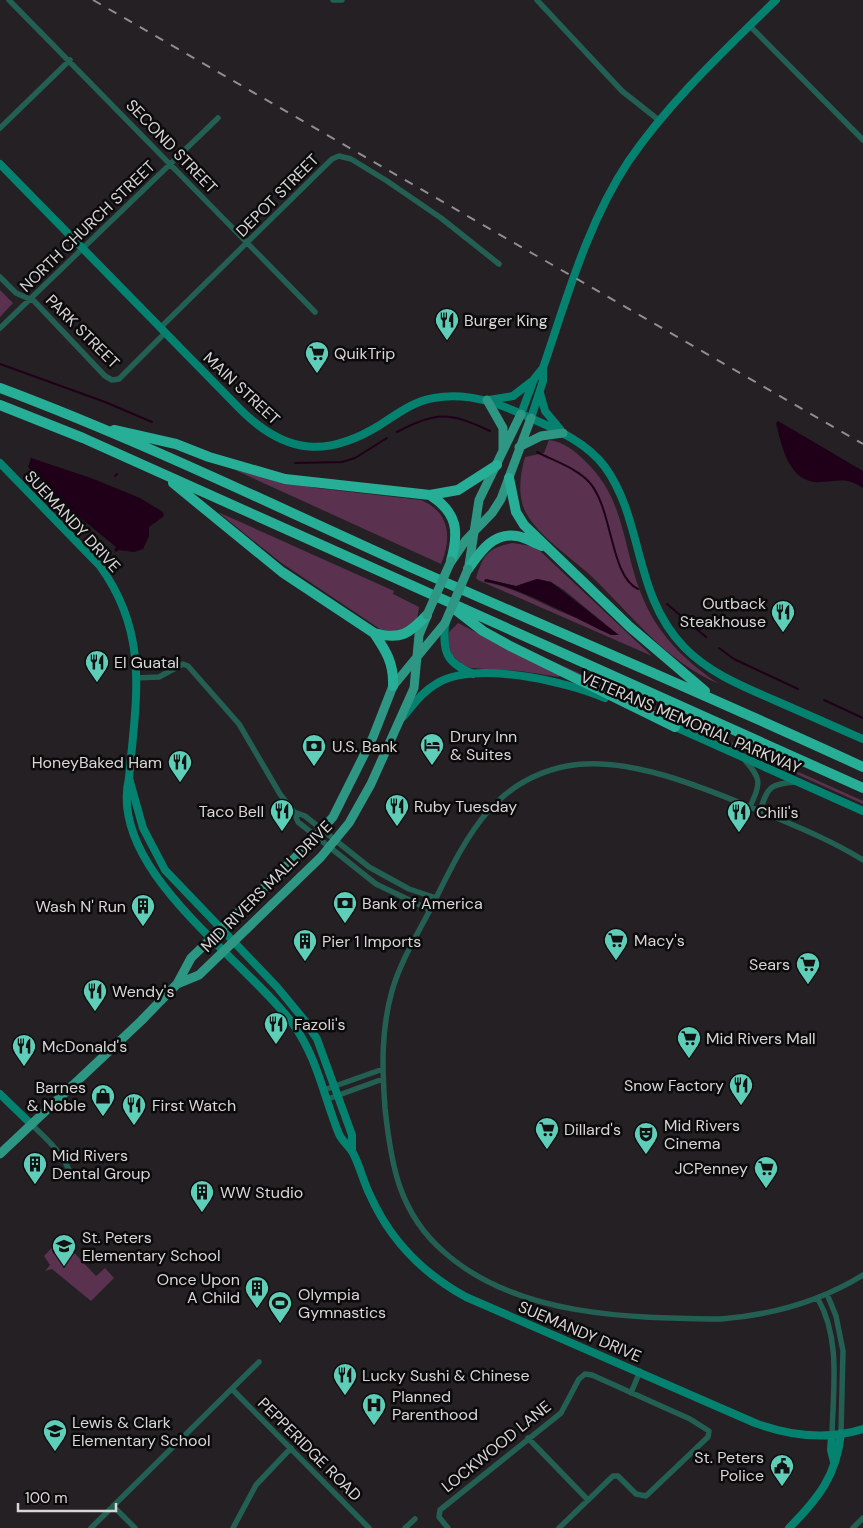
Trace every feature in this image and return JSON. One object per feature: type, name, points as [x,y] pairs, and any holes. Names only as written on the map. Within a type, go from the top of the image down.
[{"type":"highway","points":[[0,388],[93,425],[466,592],[712,697],[863,767]]},
{"type":"highway","points":[[0,405],[83,438],[863,788]]},
{"type":"highway","points":[[93,425],[176,444],[209,457],[285,479],[430,495],[458,490],[497,465]]},
{"type":"highway","points":[[162,475],[214,514],[282,572],[374,633],[388,652],[393,674],[393,686]]},
{"type":"highway","points":[[509,478],[516,512],[524,525],[630,627],[712,697]]},
{"type":"highway","points":[[430,495],[444,506],[452,518],[456,542],[451,561]]},
{"type":"highway","points":[[468,569],[486,546],[505,536],[518,536],[548,548]]},
{"type":"highway","points":[[440,597],[483,631],[675,727]]},
{"type":"highway","points":[[374,633],[387,636],[403,635],[413,630],[427,615]]},
{"type":"main road","points":[[487,400],[503,428],[503,454]]},
{"type":"main road","name":"MID RIVERS MALL DRIVE","points":[[0,1154],[141,1021],[176,984],[187,963],[315,837],[333,816],[352,783],[393,686],[445,623],[468,569],[476,530],[479,500],[521,414]]},
{"type":"main road","name":"MID RIVERS MALL DRIVE","points":[[176,984],[199,975],[233,942],[328,848],[360,805],[414,688],[419,635],[427,615],[451,561],[466,540],[501,499],[531,418]]},
{"type":"main road","points":[[519,447],[541,436],[563,433]]},
{"type":"street","name":"SECOND STREET","points":[[9,0],[70,60],[315,312]]},
{"type":"street","points":[[333,0],[342,0]]},
{"type":"street","points":[[538,0],[622,91],[660,121]]},
{"type":"street","name":"MID RIVERS MALL DRIVE","points":[[521,414],[534,378],[543,368],[574,278],[598,217],[628,163],[660,121],[776,0]]},
{"type":"street","points":[[750,26],[863,140]]},
{"type":"street","points":[[0,128],[70,60]]},
{"type":"street","name":"NORTH CHURCH STREET","points":[[0,328],[218,118]]},
{"type":"street","name":"DEPOT STREET","points":[[163,330],[332,159],[339,156],[350,159],[387,181],[441,218],[500,264]]},
{"type":"street","name":"MAIN STREET","points":[[0,164],[262,429],[277,439],[297,445],[316,447],[346,443],[363,435],[408,407],[432,398],[467,396],[487,400],[563,433]]},
{"type":"street","name":"PARK STREET","points":[[0,277],[16,293],[34,301],[105,376],[112,380],[119,379],[163,330]]},
{"type":"street","name":"MID RIVERS MALL DRIVE","points":[[531,418],[544,380],[543,368]]},
{"type":"street","points":[[487,400],[513,396],[534,378]]},
{"type":"street","points":[[540,393],[545,412],[563,433],[594,455],[605,466],[616,486],[652,598],[670,631],[684,647],[718,673],[863,739]]},
{"type":"street","name":"SUEMANDY DRIVE","points":[[0,463],[88,553],[112,584],[132,632],[136,655],[136,678],[126,809],[140,850],[161,884],[293,1024],[310,1052],[340,1137],[352,1152],[382,1221],[408,1254],[428,1273],[466,1297],[769,1428],[810,1436],[837,1434],[863,1429]]},
{"type":"street","name":"VETERANS MEMORIAL PARKWAY","points":[[445,623],[444,640],[446,653],[459,668],[473,674]]},
{"type":"street","points":[[136,678],[159,677],[183,664],[188,666],[239,724],[280,794],[294,812],[298,822],[328,848],[376,884],[430,910]]},
{"type":"street","name":"VETERANS MEMORIAL PARKWAY","points":[[399,722],[426,691],[436,683],[454,676],[473,674],[540,678],[569,685],[675,727],[863,811]]},
{"type":"street","points":[[742,757],[759,778],[759,786],[750,807]]},
{"type":"street","points":[[863,860],[822,838],[750,807],[691,785],[626,766],[582,764],[548,771],[517,786],[482,816],[468,837],[404,960],[392,990],[384,1024],[382,1070],[391,1162],[405,1201],[431,1239],[444,1252],[478,1276],[537,1301],[572,1310],[724,1318],[765,1314],[818,1299],[863,1275]]},
{"type":"street","name":"SUEMANDY DRIVE","points":[[129,778],[143,828],[165,870],[277,987],[306,1021],[324,1053],[352,1135],[352,1152]]},
{"type":"street","points":[[760,811],[769,788],[774,785],[797,782]]},
{"type":"street","points":[[294,812],[322,829],[369,867],[391,880],[436,898]]},
{"type":"street","points":[[324,1090],[382,1070]]},
{"type":"street","points":[[328,1099],[383,1079]]},
{"type":"street","points":[[0,1094],[60,1152],[68,1163],[72,1177]]},
{"type":"street","points":[[789,1528],[821,1494],[828,1482],[834,1462],[831,1450],[837,1434],[843,1351],[836,1316],[827,1294]]},
{"type":"street","points":[[818,1299],[831,1329],[837,1434]]},
{"type":"street","points":[[91,1528],[258,1362]]},
{"type":"street","points":[[559,1528],[609,1478],[616,1475],[636,1494],[646,1496],[709,1434],[709,1431],[699,1424],[631,1393],[640,1371]]},
{"type":"street","name":"LOCKWOOD LANE","points":[[448,1528],[441,1521],[438,1513],[561,1413],[579,1380],[585,1374],[592,1375],[631,1393]]},
{"type":"street","name":"PEPPERIDGE ROAD","points":[[232,1389],[369,1528]]},
{"type":"street","points":[[528,1438],[588,1500]]},
{"type":"street","points":[[233,1528],[256,1485],[291,1448]]},
{"type":"street","points":[[113,1506],[135,1528]]},
{"type":"street","points":[[405,1528],[415,1518]]},
{"type":"street","points":[[853,1528],[863,1518]]},
{"type":"shaded area","points":[[0,290],[13,303],[0,317]]},
{"type":"shaded area","points":[[778,421],[863,471],[863,488],[848,481],[822,482],[811,481],[802,477],[789,463],[784,453],[776,423]]},
{"type":"shaded area","points":[[549,440],[573,450],[599,477],[617,511],[638,584],[652,616],[676,649],[719,684],[682,663],[665,650],[589,574],[546,537],[531,521],[523,506],[520,493],[523,464],[525,457],[544,453]]},
{"type":"shaded area","points":[[31,458],[91,478],[140,498],[163,512],[164,516],[149,527],[149,536],[143,549],[134,552],[119,550],[116,552],[114,550],[116,547],[50,493],[47,485],[28,467]]},
{"type":"shaded area","points":[[235,470],[316,488],[421,500],[438,511],[446,527],[447,545],[441,564]]},
{"type":"shaded area","points":[[218,512],[394,591],[393,594],[419,607],[417,619],[406,629],[390,631],[380,629],[280,562]]},
{"type":"shaded area","points":[[513,543],[531,546],[540,551],[652,656],[478,580],[476,578],[487,554],[497,547]],"holes":[[[487,579],[516,586],[537,579],[551,582],[564,590],[605,624],[574,617],[515,591],[484,582]]]},
{"type":"shaded area","points":[[485,579],[516,586],[537,579],[551,582],[619,635],[611,635],[532,597],[516,590],[484,581]]},
{"type":"shaded area","points":[[458,623],[560,675],[559,677],[520,671],[471,668],[463,665],[452,655],[448,643],[449,632]]},
{"type":"shaded area","points":[[543,657],[863,801],[863,804],[606,688]]},
{"type":"shaded area","points":[[59,1240],[62,1240],[96,1276],[105,1268],[114,1278],[91,1301],[52,1269],[45,1271],[50,1265],[44,1256]]},
{"type":"waterway","points":[[0,364],[105,402],[152,422]]},
{"type":"waterway","points":[[397,432],[433,417],[453,417],[490,431]]},
{"type":"waterway","points":[[295,463],[342,462],[355,458],[387,438]]},
{"type":"waterway","points":[[537,452],[572,469],[590,483],[598,495],[622,571],[629,582],[638,589]]},
{"type":"waterway","points":[[667,604],[706,637]]},
{"type":"waterway","points":[[719,648],[734,659],[798,689]]},
{"type":"waterway","points":[[824,700],[863,718]]},
{"type":"railway","points":[[93,0],[863,444]]},
{"type":"place","name":"Burger King","points":[[447,341]]},
{"type":"place","name":"QuikTrip","points":[[317,374]]},
{"type":"place","name":"Outback Steakhouse","points":[[783,633]]},
{"type":"place","name":"El Guatal","points":[[97,683]]},
{"type":"place","name":"Drury Inn & Suites","points":[[432,766]]},
{"type":"place","name":"U.S. Bank","points":[[314,767]]},
{"type":"place","name":"HoneyBaked Ham","points":[[180,783]]},
{"type":"place","name":"Ruby Tuesday","points":[[397,827]]},
{"type":"place","name":"Taco Bell","points":[[282,832]]},
{"type":"place","name":"Chili's","points":[[739,833]]},
{"type":"place","name":"Bank of America","points":[[345,924]]},
{"type":"place","name":"Wash N' Run","points":[[143,927]]},
{"type":"place","name":"Macy's","points":[[616,961]]},
{"type":"place","name":"Pier 1 Imports","points":[[305,962]]},
{"type":"place","name":"Sears","points":[[808,985]]},
{"type":"place","name":"Wendy's","points":[[95,1012]]},
{"type":"place","name":"Fazoli's","points":[[276,1045]]},
{"type":"place","name":"Mid Rivers Mall","points":[[689,1059]]},
{"type":"place","name":"McDonald's","points":[[24,1067]]},
{"type":"place","name":"Snow Factory","points":[[741,1106]]},
{"type":"place","name":"Barnes & Noble","points":[[103,1117]]},
{"type":"place","name":"First Watch","points":[[134,1126]]},
{"type":"place","name":"Dillard's","points":[[547,1150]]},
{"type":"place","name":"Mid Rivers Cinema","points":[[646,1155]]},
{"type":"place","name":"Mid Rivers Dental Group","points":[[35,1185]]},
{"type":"place","name":"JCPenney","points":[[766,1189]]},
{"type":"place","name":"WW Studio","points":[[202,1213]]},
{"type":"place","name":"St. Peters Elementary School","points":[[64,1267]]},
{"type":"place","name":"Once Upon A Child","points":[[257,1309]]},
{"type":"place","name":"Olympia Gymnastics","points":[[280,1324]]},
{"type":"place","name":"Lucky Sushi & Chinese","points":[[345,1396]]},
{"type":"place","name":"Planned Parenthood","points":[[374,1426]]},
{"type":"place","name":"Lewis & Clark Elementary School","points":[[55,1452]]},
{"type":"place","name":"St. Peters Police","points":[[782,1487]]}]
